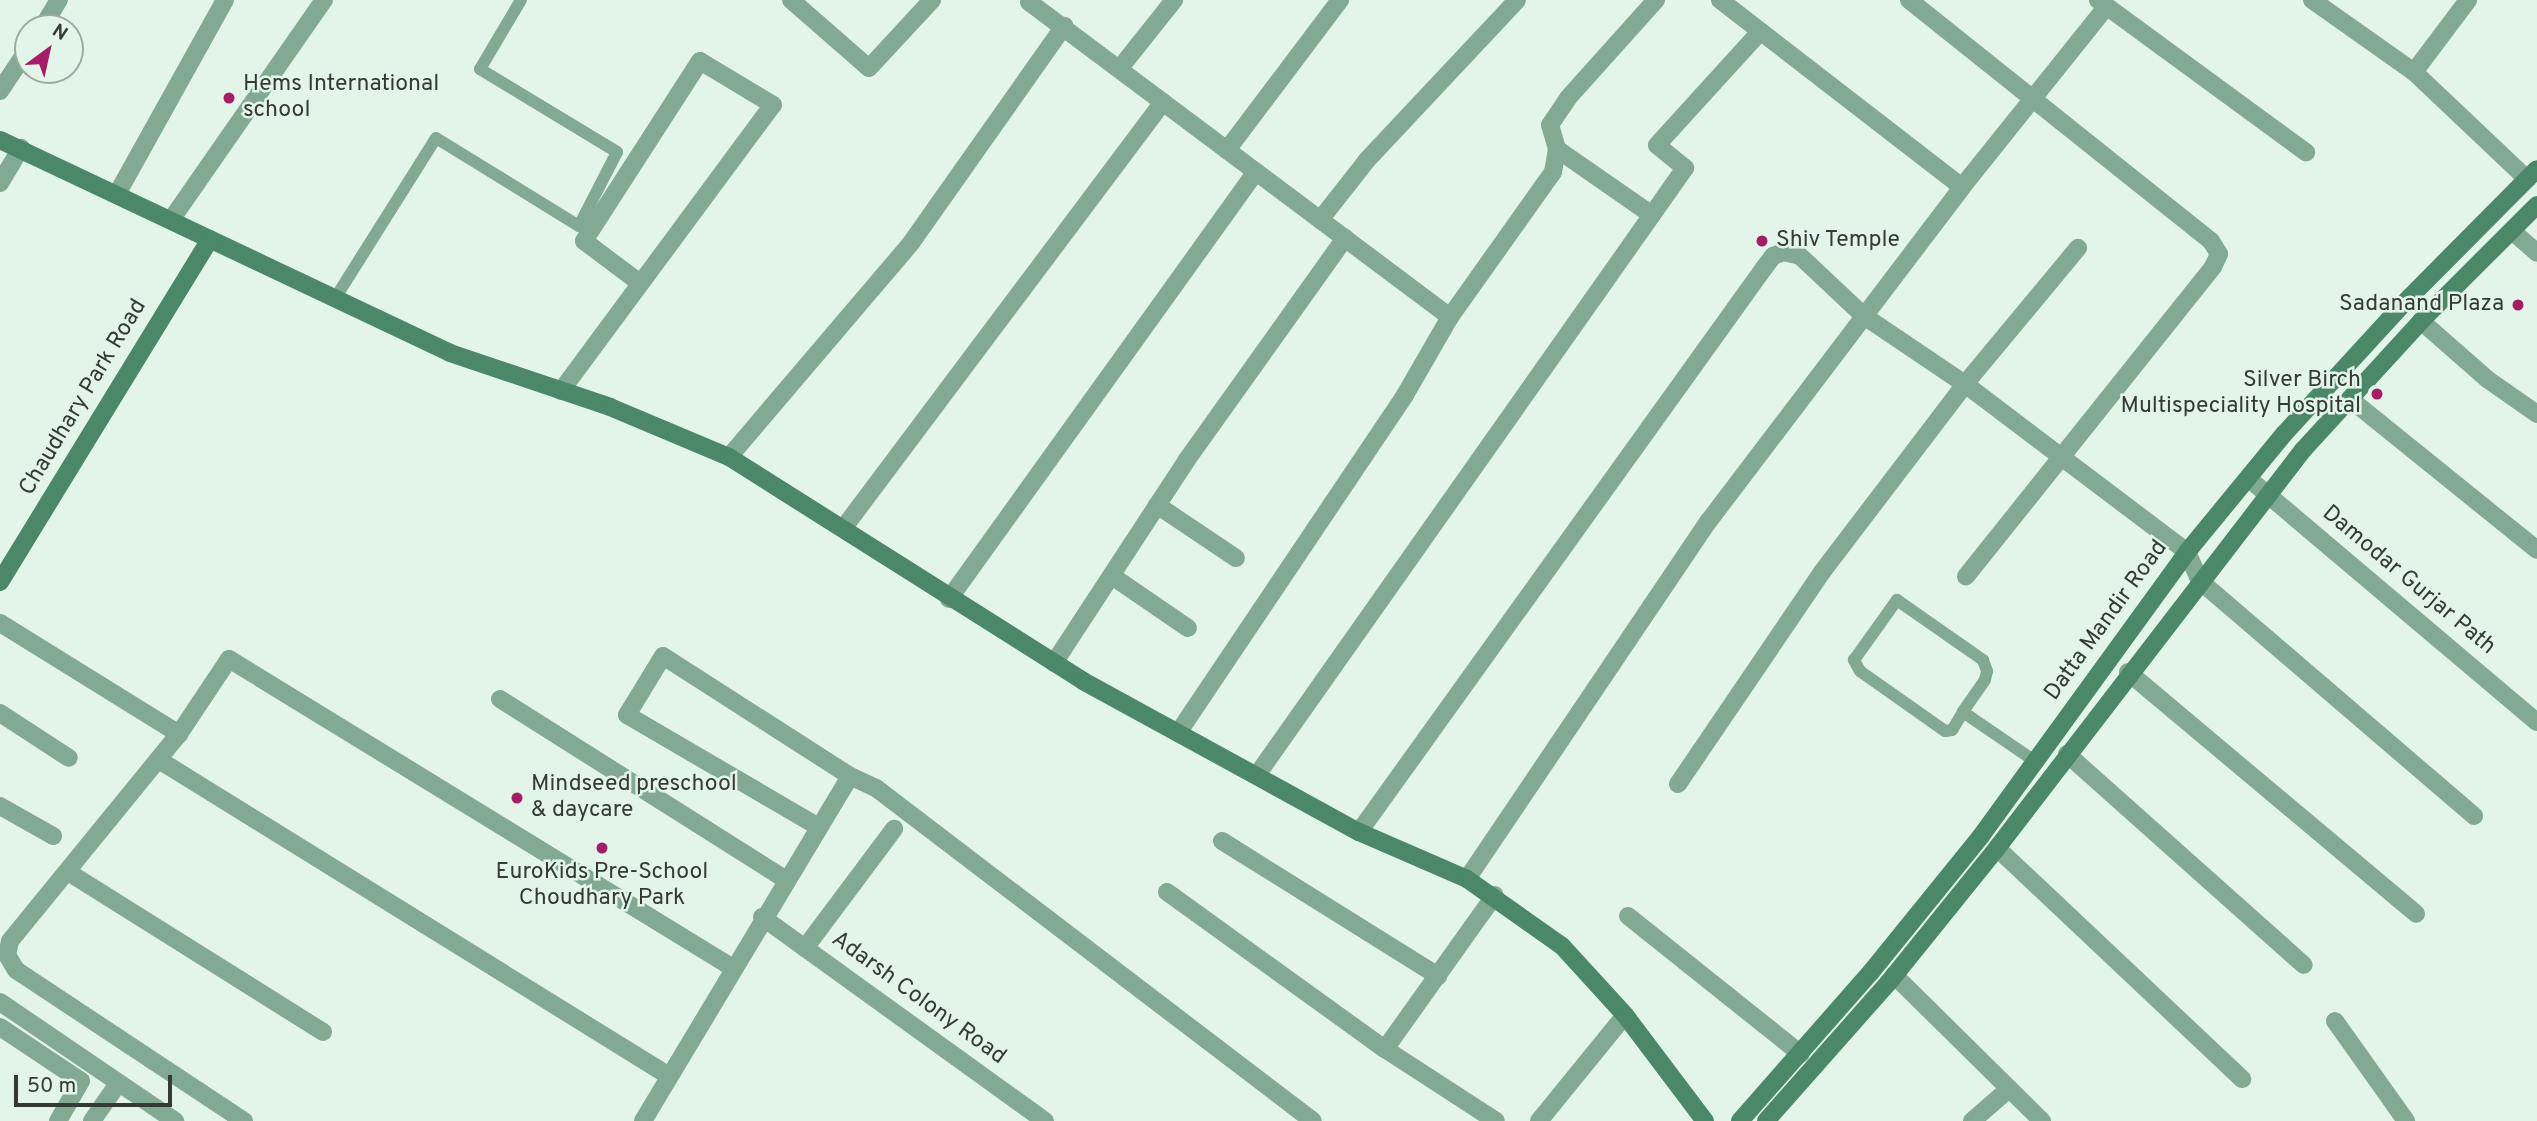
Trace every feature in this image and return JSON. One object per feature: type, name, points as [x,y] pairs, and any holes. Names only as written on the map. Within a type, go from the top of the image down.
[{"type":"main road","points":[[0,140],[450,353],[561,391],[729,457],[845,526],[949,599],[1054,663],[1359,832],[1467,879],[1495,895],[1562,946],[1625,1015],[1705,1121]]},
{"type":"main road","name":"Datta Mandir Road","points":[[1740,1121],[1801,1055],[1964,857],[2188,552],[2248,478],[2348,362],[2532,174]]},
{"type":"main road","name":"Datta Mandir Road","points":[[1766,1121],[1894,975],[1997,848],[2128,672],[2268,494],[2421,321],[2537,205]]},
{"type":"main road","name":"Chaudhary Park Road","points":[[0,582],[210,239]]},
{"type":"street","points":[[117,194],[225,0]]},
{"type":"street","points":[[171,220],[324,0]]},
{"type":"street","points":[[791,0],[869,68],[932,0]]},
{"type":"street","points":[[1120,68],[1174,0]]},
{"type":"street","points":[[1227,149],[1339,0]]},
{"type":"street","points":[[1320,220],[1374,152],[1517,0]]},
{"type":"street","points":[[1178,733],[1405,395],[1450,317],[1553,172],[1557,149],[1550,125],[1554,116],[1656,0]]},
{"type":"street","points":[[1720,0],[1742,6],[1760,32],[1962,187]]},
{"type":"street","points":[[1909,0],[2036,99],[2211,242],[2219,254],[2213,267],[2059,454],[1966,576]]},
{"type":"street","points":[[2312,0],[2414,72],[2532,174]]},
{"type":"street","points":[[2414,72],[2468,0]]},
{"type":"street","points":[[1029,2],[1450,317]]},
{"type":"street","points":[[1467,879],[1709,522],[1962,187],[2036,99],[2102,3],[2306,152]]},
{"type":"street","points":[[729,457],[911,243],[1064,26]]},
{"type":"street","points":[[1257,775],[1685,168],[1657,145],[1760,32]]},
{"type":"street","points":[[561,391],[773,105],[700,61],[584,241],[640,283]]},
{"type":"street","points":[[0,91],[14,70]]},
{"type":"street","points":[[845,526],[1163,102]]},
{"type":"street","points":[[0,183],[21,148]]},
{"type":"street","points":[[1557,149],[1652,215]]},
{"type":"street","points":[[949,599],[1255,173]]},
{"type":"street","points":[[2512,231],[2537,253]]},
{"type":"street","points":[[1054,663],[1157,505],[1345,238]]},
{"type":"street","points":[[1678,784],[1822,572],[1965,384],[2078,248]]},
{"type":"street","points":[[1359,832],[1773,256],[1784,252],[1800,256],[1864,316],[1965,384],[2188,552],[2200,581],[2474,816]]},
{"type":"street","points":[[2421,321],[2487,379],[2537,414]]},
{"type":"street","points":[[2350,399],[2537,550]]},
{"type":"street","name":"Damodar Gurjar Path","points":[[2248,478],[2537,722]]},
{"type":"street","points":[[1157,505],[1236,558]]},
{"type":"street","points":[[1112,576],[1188,628]]},
{"type":"street","points":[[0,623],[180,734]]},
{"type":"street","points":[[817,826],[627,715],[663,656],[850,776],[876,788],[1313,1121]]},
{"type":"street","points":[[244,1121],[16,970],[7,955],[10,941],[180,734],[229,659],[733,968]]},
{"type":"street","points":[[2128,672],[2416,914]]},
{"type":"street","points":[[500,699],[785,879]]},
{"type":"street","points":[[0,713],[69,758]]},
{"type":"street","points":[[2067,754],[2304,965]]},
{"type":"street","points":[[159,760],[669,1076]]},
{"type":"street","points":[[643,1121],[762,917],[850,776]]},
{"type":"street","points":[[0,806],[53,836]]},
{"type":"street","points":[[805,948],[894,829]]},
{"type":"street","points":[[1222,841],[1438,976]]},
{"type":"street","points":[[1997,848],[2242,1079]]},
{"type":"street","points":[[68,872],[323,1032]]},
{"type":"street","points":[[1167,892],[1385,1049],[1496,1121]]},
{"type":"street","points":[[1385,1049],[1495,895]]},
{"type":"street","points":[[1628,916],[1801,1055]]},
{"type":"street","name":"Adarsh Colony Road","points":[[762,917],[1045,1121]]},
{"type":"street","points":[[1894,975],[2042,1121]]},
{"type":"street","points":[[0,1002],[117,1085],[175,1121]]},
{"type":"street","points":[[1539,1121],[1625,1015]]},
{"type":"street","points":[[2335,1021],[2406,1121]]},
{"type":"street","points":[[0,1027],[81,1081],[58,1121]]},
{"type":"street","points":[[92,1121],[117,1085]]},
{"type":"street","points":[[1972,1121],[2009,1090]]},
{"type":"lane","points":[[334,300],[436,138],[579,226],[617,152],[480,69],[521,0]]},
{"type":"lane","points":[[1898,600],[1983,660],[1987,671],[1985,680],[1963,712],[1952,730],[1945,731],[1860,671],[1854,660],[1889,606],[1898,600]]},
{"type":"lane","points":[[1963,712],[2036,762]]},
{"type":"place","name":"Hems International school","points":[[229,98]]},
{"type":"place","name":"Shiv Temple","points":[[1762,241]]},
{"type":"place","name":"Sadanand Plaza","points":[[2518,305]]},
{"type":"place","name":"Silver Birch Multispeciality Hospital","points":[[2377,394]]},
{"type":"place","name":"Mindseed preschool & daycare","points":[[517,798]]},
{"type":"place","name":"EuroKids Pre-School Choudhary Park","points":[[602,848]]}]
